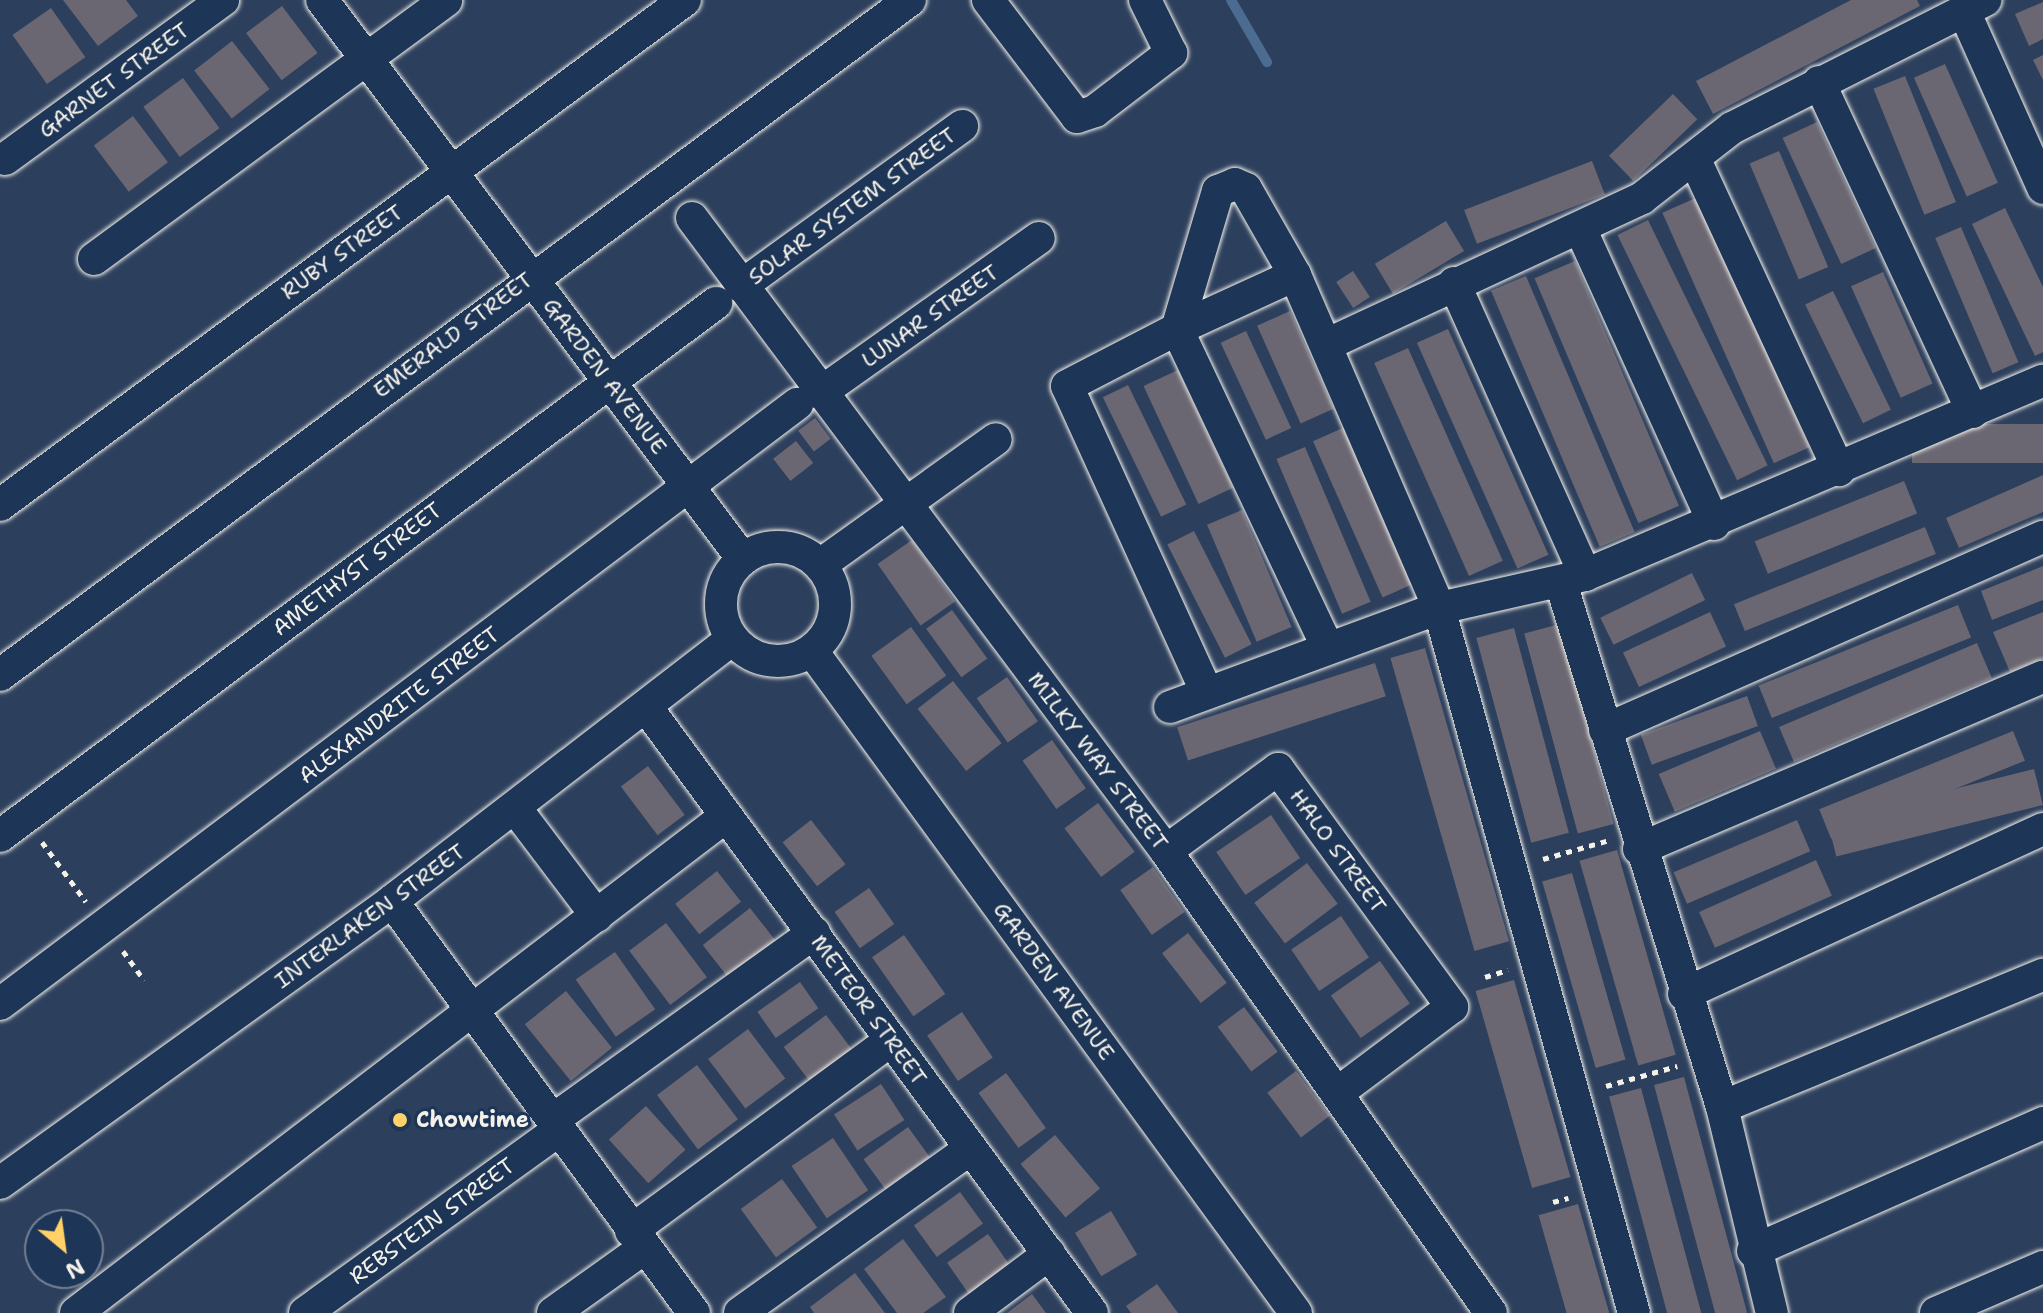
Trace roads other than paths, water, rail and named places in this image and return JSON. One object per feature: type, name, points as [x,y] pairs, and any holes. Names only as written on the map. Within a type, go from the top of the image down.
[{"type":"street","name":"GARNET STREET","points":[[5,159],[223,0]]},
{"type":"street","name":"GARDEN AVENUE","points":[[322,0],[743,559]]},
{"type":"street","points":[[94,259],[446,0]]},
{"type":"street","name":"RUBY STREET","points":[[0,505],[685,0]]},
{"type":"street","name":"EMERALD STREET","points":[[0,675],[530,277],[910,0]]},
{"type":"street","points":[[988,0],[1077,117],[1095,111],[1171,53],[1145,0]]},
{"type":"street","points":[[1328,344],[1454,283],[1580,228],[1695,160],[1732,128],[1974,5],[2031,130],[2043,188]]},
{"type":"street","points":[[1819,82],[1973,412]]},
{"type":"street","name":"SOLAR SYSTEM STREET","points":[[729,295],[962,126]]},
{"type":"street","points":[[1695,160],[1839,470]]},
{"type":"street","points":[[1328,648],[1177,329],[1225,185],[1246,189],[1295,275],[1328,344],[1439,608],[1634,1313]]},
{"type":"street","name":"MILKY WAY STREET","points":[[692,218],[729,295],[809,399],[907,506],[1166,851],[1340,1091],[1491,1313]]},
{"type":"street","points":[[1580,228],[1714,524]]},
{"type":"street","name":"LUNAR STREET","points":[[809,399],[1039,238]]},
{"type":"street","points":[[1207,693],[1067,386],[1177,329],[1295,275]]},
{"type":"street","points":[[1454,283],[1573,579],[1605,730],[1684,994],[1722,1107],[1753,1251],[1772,1313]]},
{"type":"street","name":"AMETHYST STREET","points":[[12,827],[608,381],[729,295]]},
{"type":"street","points":[[1170,707],[1439,608],[1573,579],[1714,524],[2043,381]]},
{"type":"street","name":"ALEXANDRITE STREET","points":[[0,1004],[809,399]]},
{"type":"street","points":[[820,565],[907,506],[996,439]]},
{"type":"street","points":[[1605,730],[2043,537]]},
{"type":"street","points":[[783,547],[820,565],[835,600],[825,637],[812,651],[770,661],[732,639],[723,588],[743,559],[783,547]]},
{"type":"street","name":"INTERLAKEN STREET","points":[[0,1183],[516,809],[732,639]]},
{"type":"street","name":"GARDEN AVENUE","points":[[812,651],[1296,1313]]},
{"type":"street","points":[[1637,842],[2043,677]]},
{"type":"street","name":"METEOR STREET","points":[[647,708],[1092,1313]]},
{"type":"street","name":"HALO STREET","points":[[1166,851],[1278,769],[1452,1007],[1340,1091]]},
{"type":"street","points":[[516,809],[597,916]]},
{"type":"street","points":[[76,1313],[474,1012],[726,816]]},
{"type":"street","points":[[1684,994],[2043,829]]},
{"type":"street","points":[[392,901],[694,1313]]},
{"type":"street","name":"REBSTEIN STREET","points":[[305,1313],[814,933]]},
{"type":"street","points":[[1722,1107],[2043,975]]},
{"type":"street","points":[[553,1313],[637,1239],[891,1040]]},
{"type":"street","points":[[1753,1251],[2043,1123]]},
{"type":"street","points":[[740,1313],[970,1149]]},
{"type":"street","points":[[970,1313],[1049,1254]]},
{"type":"street","points":[[1936,1313],[2043,1267]]},
{"type":"waterway","points":[[1231,0],[1267,62]]},
{"type":"place","name":"Chowtime","points":[[400,1120]]}]
